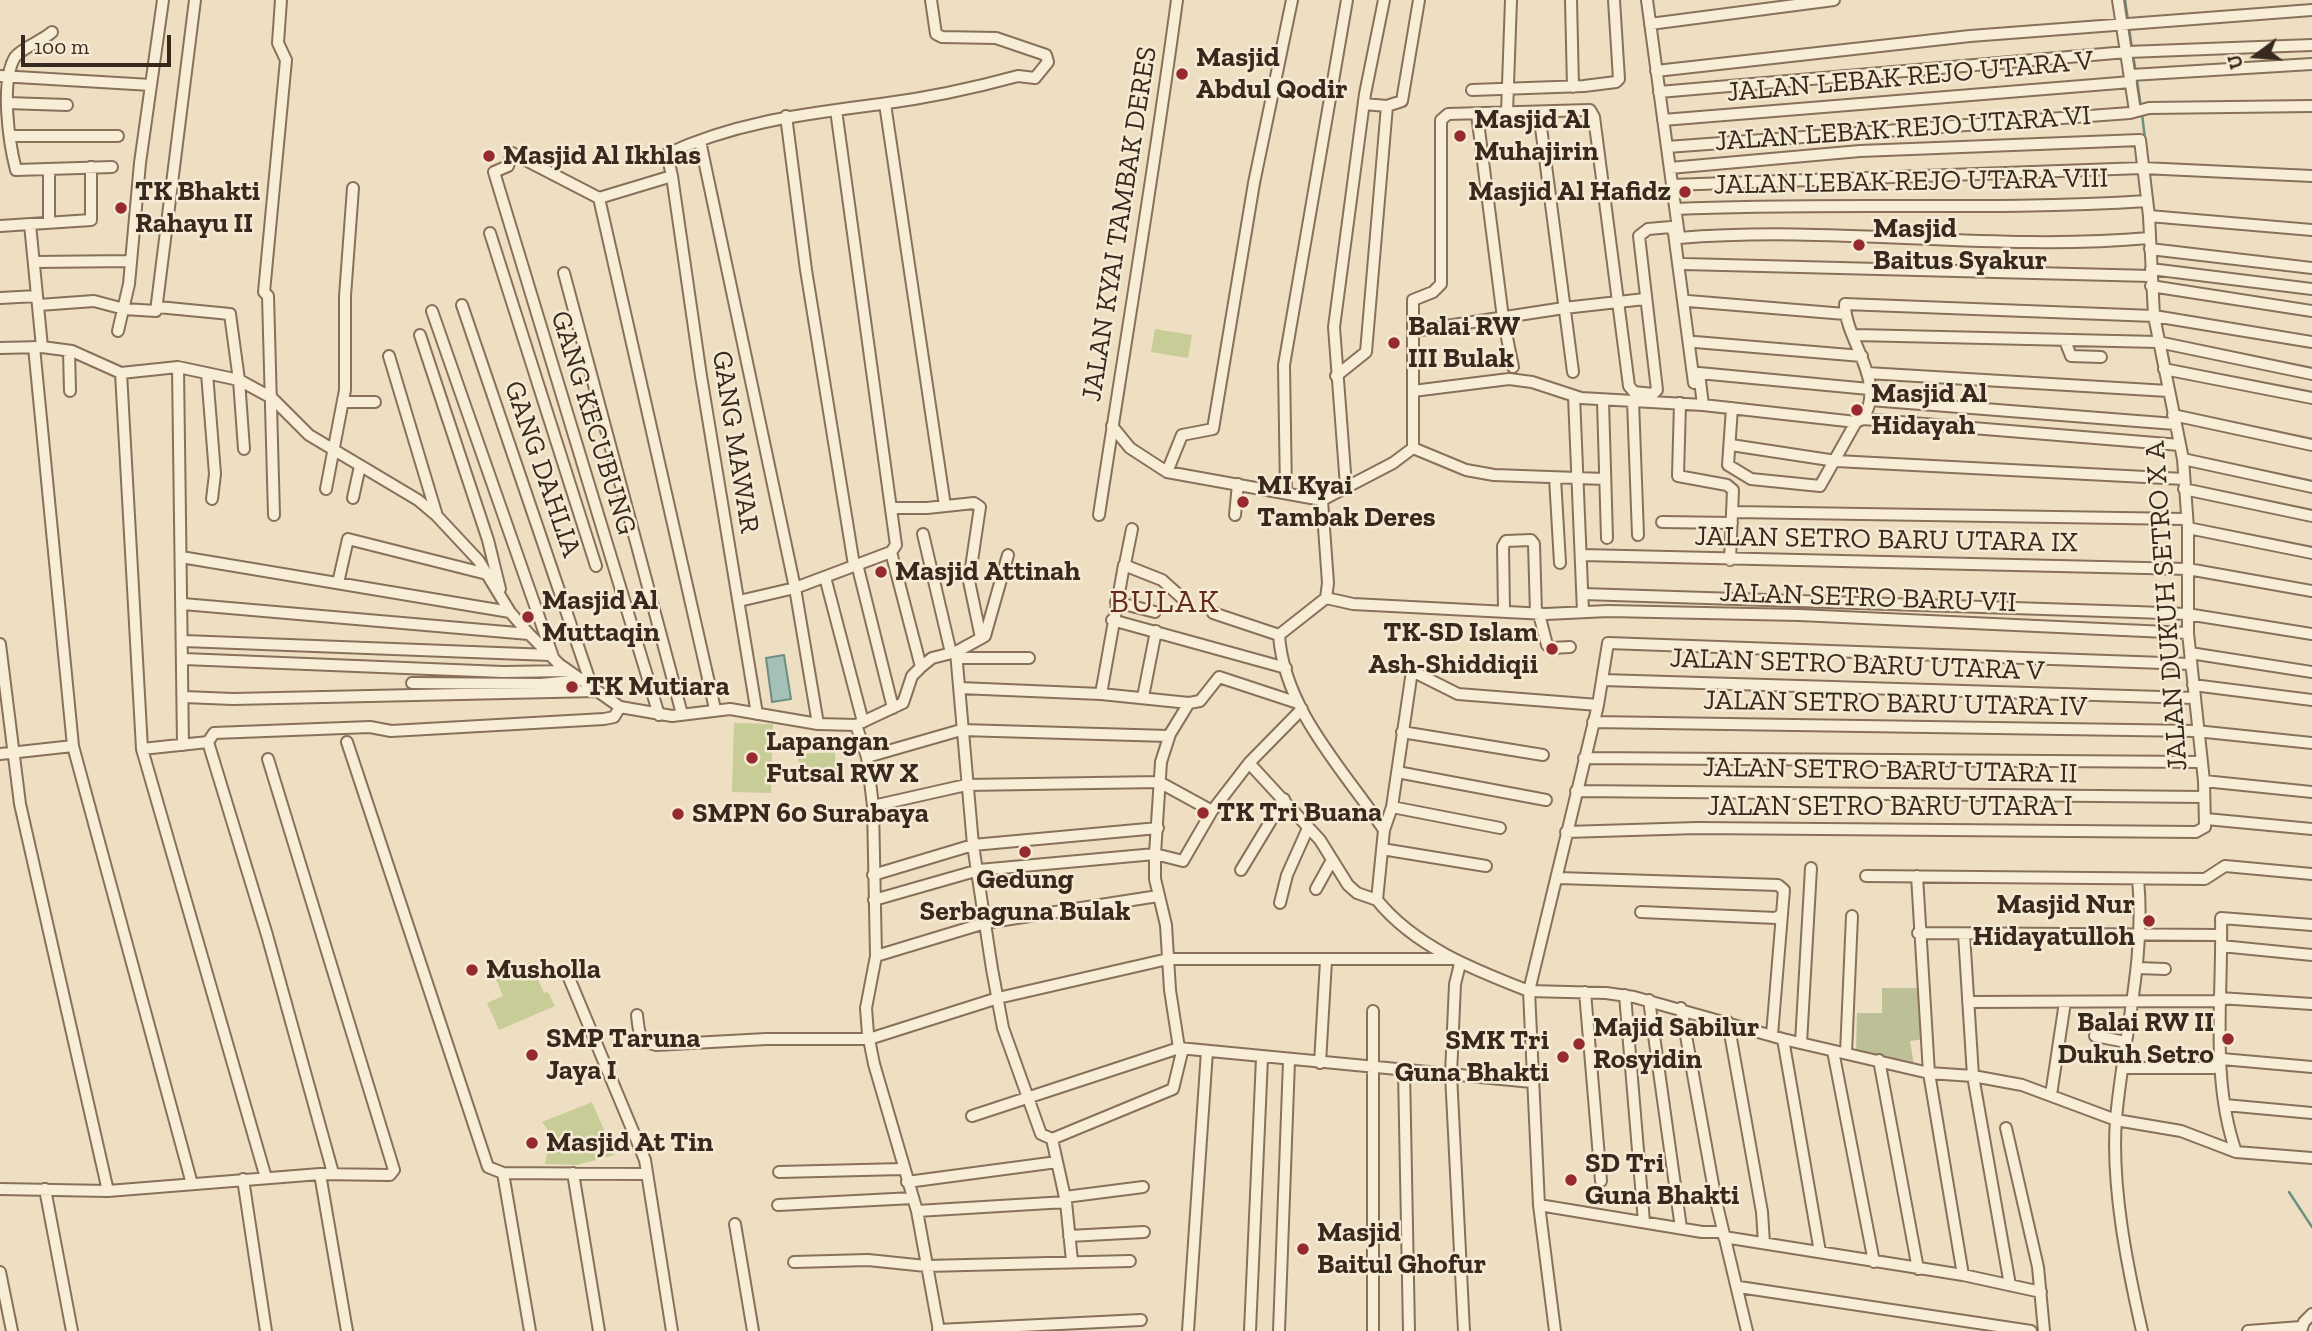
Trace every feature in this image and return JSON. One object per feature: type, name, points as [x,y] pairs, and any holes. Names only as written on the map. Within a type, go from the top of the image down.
[{"type":"street","points":[[118,331],[124,309],[163,0]]},
{"type":"street","points":[[0,298],[94,302],[155,312],[158,307],[195,0]]},
{"type":"street","points":[[274,515],[272,398],[266,294],[286,60],[278,43],[281,0]]},
{"type":"street","points":[[715,709],[599,198],[672,176],[667,154],[735,128],[786,116],[885,104],[1018,75],[1035,78],[1048,62],[1046,55],[996,38],[942,37],[933,30],[931,0]]},
{"type":"street","name":"JALAN KYAI TAMBAK DERES","points":[[1177,0],[1112,426],[1130,448],[1167,472],[1322,500]]},
{"type":"street","points":[[1167,472],[1182,435],[1213,429],[1254,183],[1292,0]]},
{"type":"street","points":[[1286,493],[1284,365],[1347,0]]},
{"type":"street","points":[[1346,486],[1334,327],[1364,104],[1384,0]]},
{"type":"street","points":[[1364,104],[1387,106],[1402,101],[1419,0]]},
{"type":"street","points":[[1507,113],[1510,88],[1511,0]]},
{"type":"street","points":[[1571,0],[1582,95],[1594,117],[1616,304],[1629,386],[1634,392],[1653,394],[1657,390],[1639,236],[1648,229],[1671,227],[1696,378],[1703,405]]},
{"type":"street","points":[[1413,448],[1413,300],[1433,292],[1441,284],[1441,120],[1448,114],[1539,111],[1612,84],[1619,79],[1614,0]]},
{"type":"street","points":[[1647,0],[1695,342],[1696,378]]},
{"type":"street","points":[[1650,24],[1834,0]]},
{"type":"street","name":"JALAN LEBAK REJO UTARA V","points":[[1663,120],[2134,77],[2118,0]]},
{"type":"street","points":[[1656,71],[1970,36],[2312,10]]},
{"type":"street","points":[[52,32],[17,54],[4,76],[7,103],[3,118],[16,170],[112,167]]},
{"type":"street","points":[[1659,92],[2131,53],[2312,45]]},
{"type":"street","points":[[2141,110],[2134,77],[2312,64]]},
{"type":"street","points":[[4,76],[151,85]]},
{"type":"street","points":[[1472,90],[1510,88],[1582,95]]},
{"type":"street","points":[[7,103],[67,105]]},
{"type":"street","points":[[885,104],[945,506]]},
{"type":"street","points":[[1336,376],[1366,352],[1387,106]]},
{"type":"street","points":[[1667,147],[2141,110],[2312,106]]},
{"type":"street","points":[[836,110],[897,539],[891,552],[921,667]]},
{"type":"street","points":[[1539,111],[1573,372]]},
{"type":"street","points":[[1477,114],[1503,318],[1513,367]]},
{"type":"street","points":[[786,116],[806,270],[856,564],[893,708]]},
{"type":"street","points":[[9,136],[118,136]]},
{"type":"street","name":"JALAN LEBAK REJO UTARA VI","points":[[1670,168],[1860,151],[2140,140]]},
{"type":"street","name":"JALAN DUKUH SETRO X A","points":[[2140,140],[2147,169],[2154,316],[2183,459],[2187,523],[2188,633],[2206,819]]},
{"type":"street","points":[[700,141],[794,588],[818,724]]},
{"type":"street","name":"GANG KECUBUNG","points":[[599,198],[512,153],[508,166],[497,170],[493,176],[659,715]]},
{"type":"street","points":[[0,161],[14,160]]},
{"type":"street","points":[[0,226],[91,220],[91,167]]},
{"type":"street","points":[[1672,185],[2147,169],[2312,176]]},
{"type":"street","points":[[49,170],[49,222]]},
{"type":"street","name":"GANG MAWAR","points":[[672,176],[701,376],[757,714]]},
{"type":"street","points":[[326,489],[343,402],[345,296],[353,188]]},
{"type":"street","name":"JALAN LEBAK REJO UTARA VIII","points":[[1675,209],[1740,206],[1897,208],[2147,201]]},
{"type":"street","points":[[2149,216],[2312,230]]},
{"type":"street","points":[[30,224],[38,300],[38,347],[73,746],[192,1184]]},
{"type":"street","points":[[490,233],[596,566]]},
{"type":"street","points":[[1679,237],[1761,235],[2150,243],[2312,268]]},
{"type":"street","points":[[35,261],[130,261]]},
{"type":"street","points":[[1684,264],[2151,277],[2312,289]]},
{"type":"street","points":[[564,274],[682,714]]},
{"type":"street","points":[[2151,277],[2312,311]]},
{"type":"street","points":[[1413,331],[1563,308],[1646,299]]},
{"type":"street","points":[[1688,301],[1845,314]]},
{"type":"street","points":[[1732,408],[1729,466],[1751,479],[1820,486],[1860,420],[1869,395],[1867,373],[1845,314],[1845,304],[2154,316],[2312,342]]},
{"type":"street","name":"GANG DAHLIA","points":[[462,305],[594,689]]},
{"type":"street","points":[[158,307],[230,314],[239,380],[244,449]]},
{"type":"street","points":[[432,311],[552,657]]},
{"type":"street","points":[[420,335],[488,540],[502,598]]},
{"type":"street","points":[[1855,335],[2158,342],[2312,374]]},
{"type":"street","points":[[2065,341],[2071,356],[2101,358]]},
{"type":"street","points":[[1695,342],[1862,356]]},
{"type":"street","points":[[0,348],[38,347],[69,351],[121,373],[178,367],[239,380],[272,398],[288,417],[334,452],[418,500],[438,516],[457,535],[487,574],[510,612],[529,634],[569,671],[620,707],[659,715],[715,709],[818,724],[860,724],[903,703],[912,676],[932,658],[955,654],[1029,658]]},
{"type":"street","points":[[69,351],[70,391]]},
{"type":"street","points":[[389,356],[438,516]]},
{"type":"street","points":[[178,367],[184,641],[183,745]]},
{"type":"street","points":[[2164,369],[2312,398]]},
{"type":"street","points":[[121,373],[142,749],[266,1178]]},
{"type":"street","points":[[207,373],[215,474],[212,499]]},
{"type":"street","points":[[1867,373],[2168,391]]},
{"type":"street","points":[[1696,378],[2174,420],[2312,445]]},
{"type":"street","points":[[1413,390],[1509,379],[1532,382],[1574,396],[1603,401],[1679,403],[2180,445]]},
{"type":"street","points":[[1574,396],[1583,612]]},
{"type":"street","points":[[1603,401],[1607,538]]},
{"type":"street","points":[[1633,401],[1638,534]]},
{"type":"street","points":[[343,402],[375,402]]},
{"type":"street","points":[[1679,403],[1678,476],[1730,486],[1733,517],[1730,560]]},
{"type":"street","points":[[1099,515],[1112,426]]},
{"type":"street","points":[[1731,445],[1836,461],[2184,484],[2312,516]]},
{"type":"street","points":[[1279,635],[1326,598],[1328,583],[1322,500],[1393,463],[1413,448]]},
{"type":"street","points":[[1413,448],[1466,470],[1605,480]]},
{"type":"street","points":[[2183,459],[2312,487]]},
{"type":"street","points":[[353,498],[360,466]]},
{"type":"street","points":[[1555,478],[1560,563]]},
{"type":"street","points":[[1235,515],[1238,484]]},
{"type":"street","points":[[892,508],[974,503],[980,507],[969,581],[981,638]]},
{"type":"street","points":[[1662,522],[1733,517],[2187,523],[2312,552]]},
{"type":"street","points":[[1101,695],[1112,620],[1132,529]]},
{"type":"street","points":[[923,534],[955,654],[973,845],[1003,1028],[1041,1134],[1052,1139],[1173,1089],[1181,1048],[1168,959],[1166,925],[1158,896],[1156,854],[1159,782],[1169,736],[1189,703]]},
{"type":"street","points":[[338,583],[348,539],[487,574]]},
{"type":"street","points":[[1504,610],[1503,546],[1506,541],[1531,540],[1534,544],[1540,614],[1547,645],[1552,648],[1570,647]]},
{"type":"street","points":[[739,601],[794,588],[891,552]]},
{"type":"street","points":[[955,654],[987,633],[1008,555]]},
{"type":"street","name":"JALAN SETRO BARU UTARA IX","points":[[1582,555],[2188,569]]},
{"type":"street","points":[[181,557],[510,612]]},
{"type":"street","points":[[1125,564],[1162,580],[1182,598]]},
{"type":"street","points":[[2188,569],[2312,591]]},
{"type":"street","points":[[825,577],[867,757],[873,806],[876,956],[866,1008],[869,1039],[903,1169],[917,1211],[938,1330],[1141,1320]]},
{"type":"street","points":[[1583,594],[2187,614],[2312,634]]},
{"type":"street","name":"JALAN SETRO BARU VII","points":[[1326,598],[1353,604],[1540,614],[1583,612],[1799,615],[2188,633]]},
{"type":"street","points":[[1116,602],[1155,612]]},
{"type":"street","points":[[183,604],[529,634]]},
{"type":"street","points":[[1213,613],[1279,635]]},
{"type":"street","points":[[1112,620],[1286,668]]},
{"type":"street","points":[[1143,697],[1156,631]]},
{"type":"street","points":[[1279,635],[1286,668],[1300,706],[1331,757],[1384,830]]},
{"type":"street","points":[[184,641],[552,657]]},
{"type":"street","points":[[1555,1331],[1539,1205],[1530,991],[1598,705],[1607,644],[1611,642],[2190,659],[2312,672]]},
{"type":"street","points":[[0,644],[20,804],[108,1191]]},
{"type":"street","points":[[184,659],[503,672],[569,671]]},
{"type":"street","points":[[1377,900],[1384,830],[1392,807],[1413,670],[1458,694],[1598,705]]},
{"type":"street","points":[[960,688],[1143,697],[1189,703],[1200,701],[1220,677],[1300,706]]},
{"type":"street","points":[[412,683],[531,684],[582,680]]},
{"type":"street","name":"JALAN SETRO BARU UTARA V","points":[[1602,680],[2194,698]]},
{"type":"street","points":[[2193,685],[2312,700]]},
{"type":"street","points":[[184,697],[233,699],[594,689]]},
{"type":"street","points":[[874,900],[979,870],[1156,854],[1184,860],[1212,811],[1249,763],[1300,706]]},
{"type":"street","points":[[142,749],[208,742],[214,733],[238,730],[370,727],[391,731],[604,719],[614,717],[620,707]]},
{"type":"street","name":"JALAN SETRO BARU UTARA IV","points":[[1593,722],[2196,730],[2312,743]]},
{"type":"street","points":[[867,757],[961,730],[1169,736]]},
{"type":"street","points":[[1402,732],[1543,755]]},
{"type":"street","points":[[208,742],[267,935],[333,1173]]},
{"type":"street","points":[[347,743],[490,1169],[503,1173],[646,1174]]},
{"type":"street","points":[[0,754],[73,746]]},
{"type":"street","points":[[1584,758],[2201,762]]},
{"type":"street","points":[[0,1189],[108,1191],[333,1173],[390,1175],[394,1170],[268,759]]},
{"type":"street","points":[[1249,763],[1308,828],[1352,889],[1377,900],[1397,921],[1457,962],[1530,991],[1625,995],[1833,1051],[1929,1073],[1973,1076],[2051,1095],[2116,1120],[2181,1131],[2236,1152],[2312,1158]]},
{"type":"street","points":[[1397,772],[1546,800]]},
{"type":"street","points":[[2204,781],[2312,792]]},
{"type":"street","points":[[873,806],[966,785],[1159,782],[1212,811]]},
{"type":"street","name":"JALAN SETRO BARU UTARA II","points":[[1576,791],[2203,797]]},
{"type":"street","points":[[1241,870],[1283,799]]},
{"type":"street","points":[[1392,807],[1500,828]]},
{"type":"street","points":[[2206,819],[2312,829]]},
{"type":"street","name":"JALAN SETRO BARU UTARA I","points":[[1566,832],[1710,828],[2196,832],[2205,827],[2206,819]]},
{"type":"street","points":[[873,875],[973,845],[1158,828]]},
{"type":"street","points":[[1280,903],[1287,875],[1308,828]]},
{"type":"street","points":[[1382,849],[1486,866]]},
{"type":"street","points":[[1316,889],[1332,860]]},
{"type":"street","points":[[1866,876],[2205,878],[2225,866],[2312,874]]},
{"type":"street","points":[[1801,1043],[1811,868]]},
{"type":"street","points":[[1917,876],[1929,1073],[1963,1275]]},
{"type":"street","points":[[1558,878],[1778,885],[1784,890],[1777,1037],[1820,1252]]},
{"type":"street","points":[[2138,879],[2137,968],[2116,1120],[2115,1164],[2140,1331]]},
{"type":"street","points":[[876,956],[985,923],[1158,896]]},
{"type":"street","points":[[1641,912],[1776,918],[1782,915]]},
{"type":"street","points":[[1846,1053],[1852,916]]},
{"type":"street","points":[[2236,1152],[2225,1121],[2219,999],[2218,938],[2221,918],[2312,925]]},
{"type":"street","points":[[1919,933],[2218,938],[2312,956]]},
{"type":"street","points":[[1964,934],[1973,1076],[2010,1285]]},
{"type":"street","points":[[636,1015],[640,1038],[645,1043],[656,1045],[753,1039],[869,1039],[998,998],[1168,959],[1457,962]]},
{"type":"street","points":[[1320,1063],[1326,961]]},
{"type":"street","points":[[1457,962],[1451,1074],[1464,1331]]},
{"type":"street","points":[[2137,968],[2165,969]]},
{"type":"street","points":[[569,978],[645,1160],[672,1331]]},
{"type":"street","points":[[1586,992],[1601,1181]]},
{"type":"street","points":[[1625,995],[1644,1222]]},
{"type":"street","points":[[1968,1002],[2219,999],[2312,1004]]},
{"type":"street","points":[[1648,1000],[1681,1228]]},
{"type":"street","points":[[2051,1095],[2065,1002]]},
{"type":"street","points":[[1681,1008],[1723,1235],[1739,1287],[1747,1331]]},
{"type":"street","points":[[1373,1011],[1373,1331]]},
{"type":"street","points":[[1728,1022],[1765,1242]]},
{"type":"street","points":[[2095,1036],[2126,1042]]},
{"type":"street","points":[[972,1116],[1181,1048],[1289,1061],[1532,1082]]},
{"type":"street","points":[[1188,1331],[1207,1051]]},
{"type":"street","points":[[1833,1051],[1874,1262]]},
{"type":"street","points":[[1250,1331],[1262,1058]]},
{"type":"street","points":[[2222,1059],[2312,1067]]},
{"type":"street","points":[[2123,1068],[2214,1068],[2222,1059]]},
{"type":"street","points":[[1879,1060],[1918,1269]]},
{"type":"street","points":[[1279,1331],[1289,1061]]},
{"type":"street","points":[[1404,1070],[1409,1331]]},
{"type":"street","points":[[2225,1105],[2312,1113]]},
{"type":"street","points":[[2006,1128],[2038,1267],[2044,1331]]},
{"type":"street","points":[[1052,1139],[1065,1200],[1072,1261]]},
{"type":"street","points":[[907,1182],[1057,1162]]},
{"type":"street","points":[[779,1172],[903,1169]]},
{"type":"street","points":[[503,1173],[530,1331]]},
{"type":"street","points":[[573,1173],[599,1331]]},
{"type":"street","points":[[320,1174],[346,1331]]},
{"type":"street","points":[[243,1179],[266,1331]]},
{"type":"street","points":[[917,1211],[1065,1200],[1143,1187]]},
{"type":"street","points":[[45,1189],[72,1331]]},
{"type":"street","points":[[778,1205],[913,1198]]},
{"type":"street","points":[[1539,1205],[1963,1275],[2041,1292]]},
{"type":"street","points":[[735,1224],[754,1331]]},
{"type":"street","points":[[1069,1236],[1143,1232]]},
{"type":"street","points":[[794,1262],[868,1261],[926,1266],[1130,1261]]},
{"type":"street","points":[[0,1272],[12,1331]]},
{"type":"street","points":[[1739,1287],[2031,1331]]},
{"type":"street","points":[[2248,1331],[2301,1329],[2312,1314]]},
{"type":"green space","points":[[1155,329],[1192,335],[1188,358],[1151,352]]},
{"type":"green space","name":"Lapangan Futsal RW X","points":[[734,723],[773,724],[771,793],[732,792]]},
{"type":"green space","points":[[835,752],[836,772],[799,773],[798,754]]},
{"type":"green space","points":[[530,962],[544,993],[548,992],[555,1006],[499,1030],[487,1003],[503,996],[495,977]]},
{"type":"green space","points":[[1882,988],[1920,988],[1924,1039],[1910,1041],[1914,1065],[1856,1051],[1857,1013],[1882,1013]]},
{"type":"green space","points":[[592,1102],[615,1155],[577,1165],[545,1164],[551,1134],[542,1122]]},
{"type":"water","points":[[784,655],[791,699],[772,702],[766,658]]},
{"type":"waterway","points":[[2125,0],[2128,21]]},
{"type":"waterway","points":[[2129,28],[2132,49]]},
{"type":"waterway","points":[[2133,55],[2136,73]]},
{"type":"waterway","points":[[2137,80],[2141,108]]},
{"type":"waterway","points":[[2142,114],[2145,139]]},
{"type":"waterway","points":[[2167,352],[2169,362]]},
{"type":"waterway","points":[[2289,1192],[2312,1227]]},
{"type":"place","name":"Masjid Abdul Qodir","points":[[1182,74]]},
{"type":"place","name":"Masjid Al Muhajirin","points":[[1460,136]]},
{"type":"place","name":"Masjid Al Ikhlas","points":[[489,156]]},
{"type":"place","name":"Masjid Al Hafidz","points":[[1685,192]]},
{"type":"place","name":"TK Bhakti Rahayu II","points":[[121,208]]},
{"type":"place","name":"Masjid Baitus Syakur","points":[[1859,245]]},
{"type":"place","name":"Balai RW III Bulak","points":[[1394,343]]},
{"type":"place","name":"Masjid Al Hidayah","points":[[1857,410]]},
{"type":"place","name":"MI Kyai Tambak Deres","points":[[1243,502]]},
{"type":"place","name":"Masjid Attinah","points":[[881,572]]},
{"type":"place","name":"Masjid Al Muttaqin","points":[[528,617]]},
{"type":"place","name":"TK-SD Islam Ash-Shiddiqii","points":[[1552,649]]},
{"type":"place","name":"TK Mutiara","points":[[572,687]]},
{"type":"place","name":"Lapangan Futsal RW X","points":[[752,758]]},
{"type":"place","name":"TK Tri Buana","points":[[1203,813]]},
{"type":"place","name":"SMPN 60 Surabaya","points":[[678,814]]},
{"type":"place","name":"Gedung Serbaguna Bulak","points":[[1025,852]]},
{"type":"place","name":"Masjid Nur Hidayatulloh","points":[[2149,921]]},
{"type":"place","name":"Musholla","points":[[472,970]]},
{"type":"place","name":"Balai RW II Dukuh Setro","points":[[2228,1039]]},
{"type":"place","name":"Majid Sabilur Rosyidin","points":[[1579,1044]]},
{"type":"place","name":"SMP Taruna Jaya I","points":[[532,1055]]},
{"type":"place","name":"SMK Tri Guna Bhakti","points":[[1563,1057]]},
{"type":"place","name":"Masjid At Tin","points":[[532,1143]]},
{"type":"place","name":"SD Tri Guna Bhakti","points":[[1571,1180]]},
{"type":"place","name":"Masjid Baitul Ghofur","points":[[1303,1249]]},
{"type":"district","name":"BULAK","points":[[1165,603]]}]
